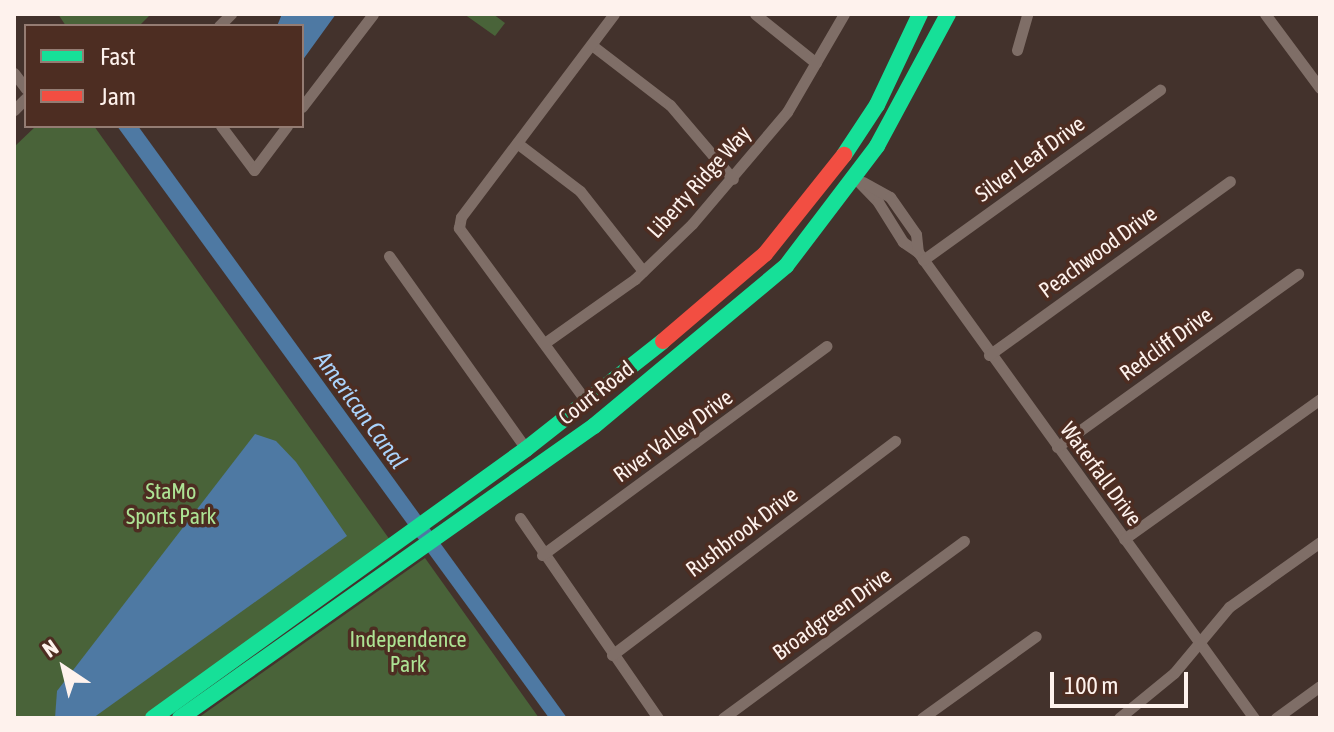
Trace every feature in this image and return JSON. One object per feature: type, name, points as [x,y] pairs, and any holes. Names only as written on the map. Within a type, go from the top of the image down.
[{"type":"main road","name":"Court Road","points":[[153,718],[310,615],[408,544],[729,289],[765,254],[837,166],[877,105],[920,14]]},
{"type":"main road","name":"Court Road","points":[[432,526],[594,426],[786,266],[855,178],[898,112],[948,14]]},
{"type":"main road","points":[[837,166],[855,178]]},
{"type":"main road","name":"Court Road","points":[[180,718],[310,615]]},
{"type":"street","points":[[304,104],[373,14]]},
{"type":"street","points":[[586,401],[546,342],[459,228],[461,217],[593,46],[614,14]]},
{"type":"street","points":[[755,14],[816,63]]},
{"type":"street","name":"Liberty Ridge Way","points":[[546,342],[643,271],[733,179],[787,112],[844,14]]},
{"type":"street","points":[[1017,50],[1027,14]]},
{"type":"street","points":[[1265,14],[1320,88]]},
{"type":"street","points":[[593,46],[670,105],[733,179]]},
{"type":"street","name":"Silver Leaf Drive","points":[[921,256],[1160,90]]},
{"type":"street","points":[[222,128],[254,170],[286,128]]},
{"type":"street","points":[[517,143],[580,191],[643,271]]},
{"type":"street","name":"Waterfall Drive","points":[[855,178],[878,202],[903,242],[921,256],[989,355],[1254,718]]},
{"type":"street","name":"Peachwood Drive","points":[[989,355],[1230,181]]},
{"type":"street","points":[[389,256],[526,449]]},
{"type":"street","name":"Redcliff Drive","points":[[1057,447],[1298,274]]},
{"type":"street","name":"River Valley Drive","points":[[542,555],[826,346]]},
{"type":"street","points":[[1124,539],[1320,399]]},
{"type":"street","name":"Rushbrook Drive","points":[[612,655],[895,441]]},
{"type":"street","points":[[520,518],[542,555],[658,718]]},
{"type":"street","name":"Broadgreen Drive","points":[[723,718],[964,541]]},
{"type":"street","points":[[1119,718],[1174,673],[1197,640],[1229,607],[1320,542]]},
{"type":"street","points":[[922,718],[1036,636]]},
{"type":"street","points":[[1276,718],[1320,686]]},
{"type":"green space","points":[[58,14],[151,14],[141,24],[65,24]]},
{"type":"green space","points":[[464,14],[493,14],[505,23],[495,36]]},
{"type":"green space","name":"StaMo Sports Park","points":[[34,128],[95,128],[390,540],[144,718],[14,718],[14,147]]},
{"type":"green space","name":"Independence Park","points":[[425,558],[539,718],[198,718]]},
{"type":"water","points":[[282,14],[336,14],[304,58],[304,24],[278,24]]},
{"type":"water","name":"American Canal","points":[[118,128],[139,128],[567,718],[549,718]]},
{"type":"water","points":[[255,434],[276,441],[296,462],[347,536],[93,718],[55,718],[57,691]]},
{"type":"traffic: fast","points":[[844,155],[877,105],[920,14]]},
{"type":"traffic: fast","points":[[180,718],[594,426],[786,266],[877,146],[948,14]]},
{"type":"traffic: fast","points":[[153,718],[526,449],[663,341]]},
{"type":"traffic: jam","points":[[663,341],[765,254],[844,155]]}]
